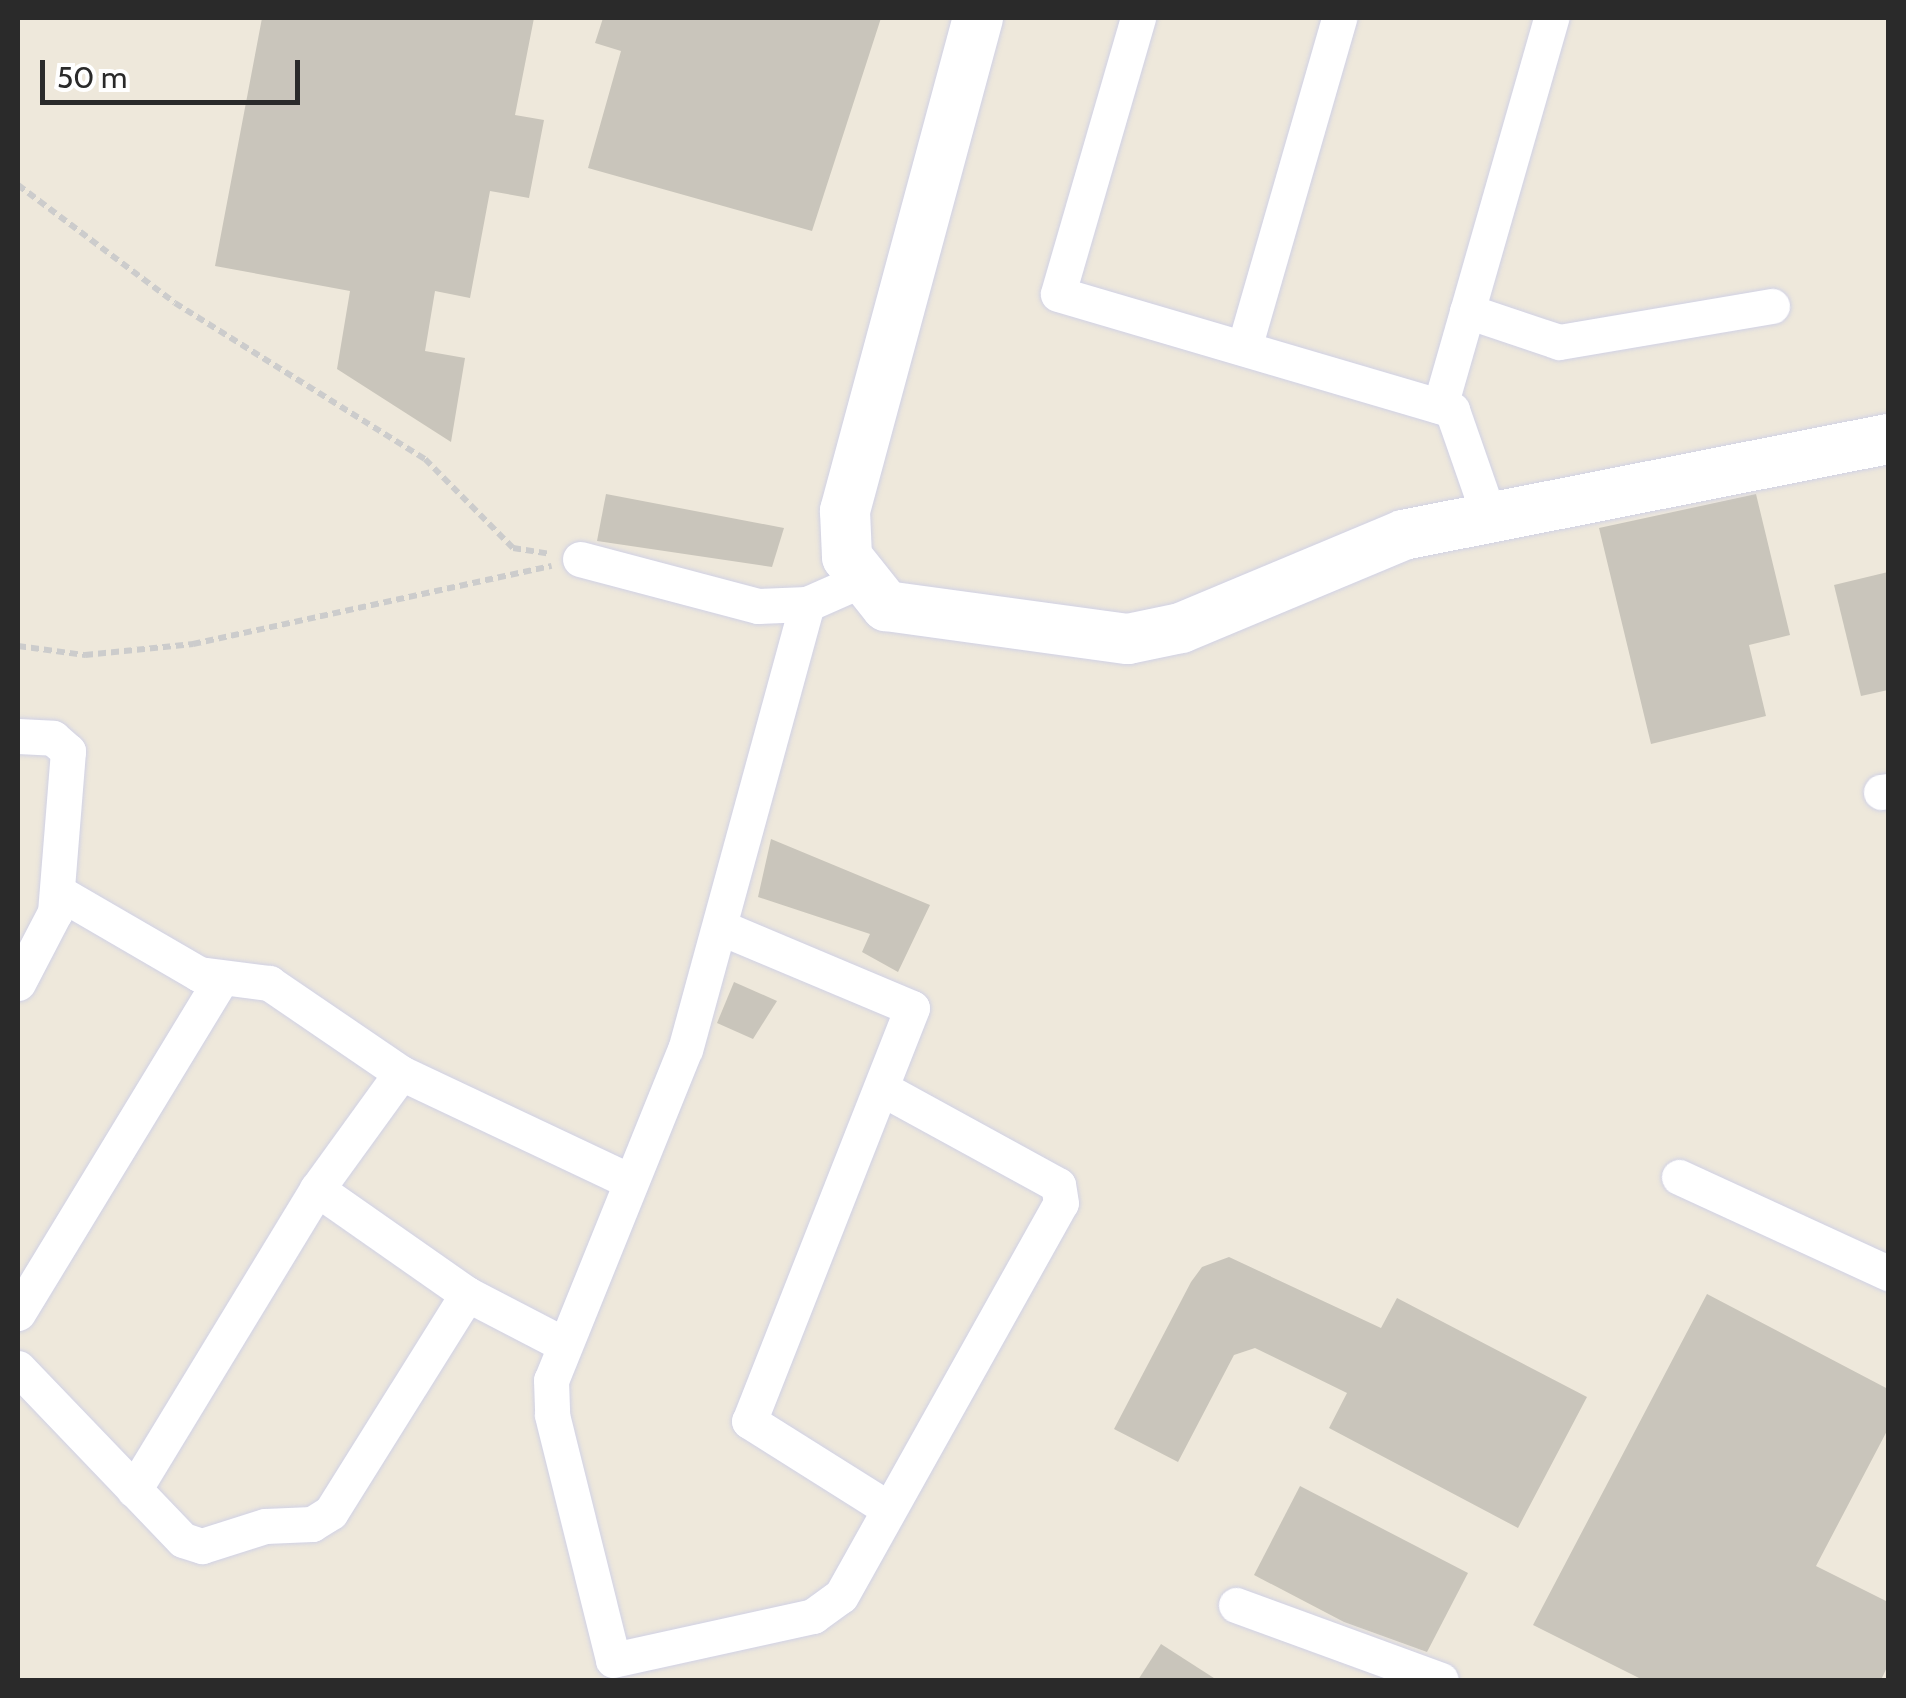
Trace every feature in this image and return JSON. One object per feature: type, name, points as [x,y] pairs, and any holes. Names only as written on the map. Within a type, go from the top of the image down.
[{"type":"street","points":[[978,18],[845,511],[847,557],[858,581],[886,606],[1128,639],[1180,628],[1403,534],[1888,439]]},
{"type":"street","points":[[1138,18],[1058,294],[1452,410],[1488,516]]},
{"type":"street","points":[[1244,348],[1339,18]]},
{"type":"street","points":[[1440,406],[1551,18]]},
{"type":"street","points":[[1467,310],[1559,342],[1772,306]]},
{"type":"street","points":[[580,560],[758,606],[806,604],[858,581]]},
{"type":"street","points":[[806,604],[722,928],[685,1049],[561,1343],[552,1415],[616,1670],[829,1608],[889,1508],[1063,1192],[883,1089]]},
{"type":"street","points":[[18,736],[53,738],[68,752],[58,892],[48,932],[18,984]]},
{"type":"street","points":[[58,892],[220,982],[250,976],[269,983],[401,1073],[629,1181]]},
{"type":"street","points":[[722,928],[906,1000],[911,1020],[749,1421],[889,1508]]},
{"type":"street","points":[[18,1313],[220,982]]},
{"type":"street","points":[[134,1490],[318,1189],[401,1073]]},
{"type":"street","points":[[1679,1177],[1888,1273]]},
{"type":"street","points":[[318,1189],[467,1294],[561,1343]]},
{"type":"street","points":[[18,1368],[192,1545],[323,1519],[467,1294]]},
{"type":"street","points":[[1236,1605],[1441,1680]]},
{"type":"path","points":[[18,185],[175,303],[425,460],[514,548],[580,560]]},
{"type":"path","points":[[18,646],[86,654],[193,644],[580,560]]},
{"type":"building","points":[[262,18],[534,18],[515,115],[544,120],[529,198],[490,191],[470,298],[435,291],[425,351],[465,358],[451,442],[337,369],[350,291],[215,266]]},
{"type":"building","points":[[603,18],[881,18],[812,231],[588,168],[621,51],[595,43]]},
{"type":"building","points":[[606,494],[784,528],[772,567],[597,541]]},
{"type":"building","points":[[1756,494],[1790,635],[1749,645],[1766,716],[1651,744],[1599,528]]},
{"type":"building","points":[[1888,572],[1888,690],[1861,696],[1834,585]]},
{"type":"building","points":[[771,839],[930,905],[898,972],[862,952],[870,934],[758,897]]},
{"type":"building","points":[[734,982],[777,1001],[753,1039],[717,1023]]},
{"type":"building","points":[[1229,1257],[1381,1328],[1397,1298],[1587,1397],[1518,1528],[1329,1428],[1347,1393],[1255,1348],[1234,1355],[1178,1462],[1114,1429],[1191,1282],[1202,1267]]},
{"type":"building","points":[[1707,1294],[1888,1389],[1888,1429],[1816,1566],[1888,1602],[1888,1665],[1881,1680],[1643,1680],[1533,1625]]},
{"type":"building","points":[[1300,1486],[1468,1573],[1427,1652],[1344,1622],[1254,1575]]},
{"type":"building","points":[[1161,1644],[1217,1680],[1138,1680]]}]
